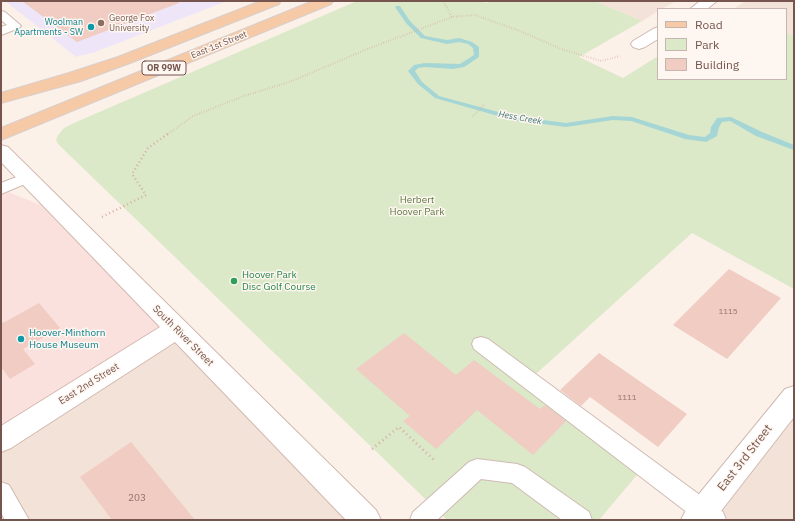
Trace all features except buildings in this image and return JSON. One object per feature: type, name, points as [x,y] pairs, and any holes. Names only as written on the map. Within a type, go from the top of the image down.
[{"type":"main road","name":"OR 99W","points":[[1,98],[75,77],[124,60],[274,1]]},
{"type":"main road","name":"East 1st Street","points":[[1,135],[326,1]]},
{"type":"main road","points":[[699,8],[710,1]]},
{"type":"main road","points":[[639,44],[657,33]]},
{"type":"main road","points":[[1,127],[19,115],[63,96],[124,60]]},
{"type":"main road","name":"South River Street","points":[[1,151],[366,520]]},
{"type":"main road","name":"East 2nd Street","points":[[1,440],[177,329]]},
{"type":"main road","name":"East 3rd Street","points":[[705,517],[794,397]]},
{"type":"lane","points":[[1,14],[15,26],[1,31]]},
{"type":"lane","points":[[1,189],[27,178]]},
{"type":"lane","points":[[481,344],[705,517]]},
{"type":"lane","points":[[421,520],[477,469],[517,474],[581,520]]},
{"type":"lane","points":[[1,492],[18,520]]},
{"type":"path","points":[[443,1],[452,17]]},
{"type":"path","points":[[120,208],[146,195],[132,174],[148,148],[193,116],[244,96],[292,81],[365,50],[452,17],[475,15],[520,31],[562,49],[601,61],[621,55],[639,44]]},
{"type":"path","points":[[473,116],[484,105]]},
{"type":"path","points":[[372,449],[399,427],[434,460]]},
{"type":"shaded area","name":"George Fox University","points":[[5,1],[227,1],[95,52],[76,57]]},
{"type":"shaded area","points":[[595,1],[676,1],[664,8],[657,8],[657,12],[642,21]]},
{"type":"shaded area","points":[[746,1],[794,1],[794,36],[787,33],[787,8],[735,8]]},
{"type":"shaded area","points":[[1,189],[63,214],[177,329],[1,436]]},
{"type":"shaded area","points":[[177,329],[366,520],[1,520],[1,437]]},
{"type":"shaded area","points":[[794,397],[794,520],[697,520]]},
{"type":"green space","name":"Herbert Hoover Park","points":[[357,1],[481,1],[486,3],[491,1],[595,1],[642,21],[579,57],[623,78],[657,57],[657,80],[787,80],[787,33],[794,36],[794,289],[692,233],[526,383],[642,469],[599,520],[447,520],[58,144],[56,140],[58,135],[64,128]]},
{"type":"waterway","name":"Hess Creek","points":[[398,7],[408,22],[423,37],[447,42],[459,40],[470,43],[476,47],[477,56],[462,66],[453,67],[425,65],[416,66],[411,71],[420,83],[437,97],[512,118],[566,125],[613,118],[632,119],[688,137],[706,140],[714,134],[715,127],[720,120],[731,119],[759,134],[794,148]]},
{"type":"place","name":"George Fox University","points":[[101,23]]},
{"type":"place","name":"Woolman Apartments - SW","points":[[91,27]]},
{"type":"place","name":"Hoover Park Disc Golf Course","points":[[234,281]]},
{"type":"place","name":"Hoover-Minthorn House Museum","points":[[21,339]]}]
